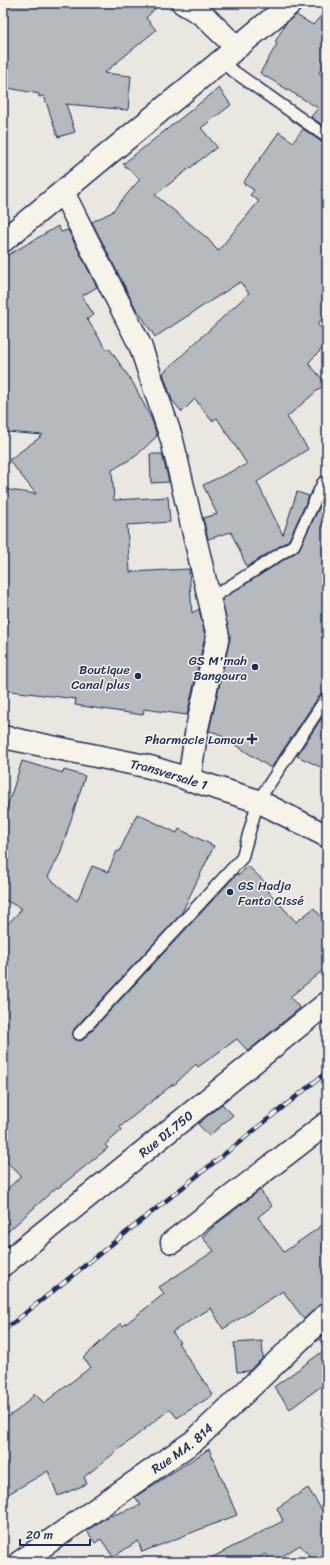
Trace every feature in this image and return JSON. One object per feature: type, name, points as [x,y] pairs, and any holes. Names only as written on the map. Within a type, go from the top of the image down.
[{"type":"street","points":[[183,3],[203,15],[236,47]]},
{"type":"street","points":[[3,241],[291,3]]},
{"type":"street","points":[[63,192],[140,345],[172,440],[218,636],[197,728],[189,780]]},
{"type":"street","name":"Transversale 1","points":[[3,737],[150,767],[258,801],[327,836]]},
{"type":"street","name":"Rue DI.750","points":[[3,1265],[327,1003]]},
{"type":"street","points":[[172,1242],[327,1123]]},
{"type":"street","name":"Rue MA. 814","points":[[20,1562],[194,1441],[327,1314]]},
{"type":"lane","points":[[219,62],[327,137]]},
{"type":"lane","points":[[210,599],[294,545],[323,483],[327,483]]},
{"type":"lane","points":[[78,1034],[242,858],[258,801],[327,697]]},
{"type":"building","points":[[3,3],[160,3],[146,18],[156,30],[104,73],[131,76],[128,110],[66,104],[75,132],[58,137],[44,96],[39,97],[39,94],[3,87]]},
{"type":"building","points":[[327,9],[327,59],[319,73],[327,78],[327,128],[311,117],[318,108],[260,73],[277,44],[275,42],[286,23],[296,15],[313,25]]},
{"type":"building","points":[[219,88],[231,105],[201,128],[217,147],[155,195],[207,238],[218,251],[259,201],[250,195],[254,190],[243,183],[279,132],[293,142],[303,129],[323,143],[327,144],[327,314],[317,324],[327,334],[327,344],[308,363],[326,383],[287,417],[308,449],[257,482],[283,535],[297,492],[309,496],[289,540],[247,567],[231,532],[208,539],[203,518],[217,514],[203,485],[247,464],[217,418],[212,421],[195,399],[182,412],[172,400],[163,373],[249,293],[240,282],[155,337],[134,305],[92,222],[112,212],[140,179],[123,164]]},
{"type":"building","points":[[58,226],[61,232],[68,230],[97,287],[82,296],[94,315],[87,319],[107,350],[109,348],[133,383],[152,420],[157,436],[136,456],[112,470],[114,500],[168,497],[170,522],[127,525],[130,572],[189,569],[192,613],[199,609],[205,636],[187,715],[144,709],[143,715],[75,705],[76,699],[3,690],[3,638],[8,618],[3,618],[3,489],[36,494],[9,460],[43,435],[6,432],[7,413],[3,412],[3,258]]},
{"type":"building","points":[[150,454],[162,454],[169,482],[151,483]]},
{"type":"building","points":[[323,500],[327,501],[327,690],[321,693],[271,768],[217,733],[209,731],[230,639],[222,599],[298,551]]},
{"type":"building","points":[[327,710],[327,770],[297,756]]},
{"type":"building","points":[[22,761],[63,773],[64,770],[85,776],[60,854],[48,877],[77,901],[92,866],[108,872],[117,851],[119,852],[137,814],[177,833],[179,829],[214,846],[181,914],[74,1029],[72,1036],[75,1039],[81,1041],[84,1039],[237,874],[239,875],[248,866],[271,888],[268,891],[296,922],[314,908],[327,924],[327,967],[290,997],[300,1008],[248,1051],[237,1039],[198,1067],[196,1064],[174,1085],[173,1084],[120,1127],[122,1130],[105,1145],[108,1148],[58,1188],[57,1187],[3,1236],[3,1193],[21,1176],[3,1158],[3,929],[22,909],[3,899],[3,820]]},
{"type":"building","points":[[222,1104],[233,1115],[209,1136],[198,1124]]},
{"type":"building","points":[[260,1190],[272,1206],[258,1217],[284,1252],[327,1222],[327,1302],[319,1305],[304,1319],[283,1291],[223,1329],[211,1308],[172,1332],[180,1342],[178,1343],[213,1395],[177,1418],[170,1409],[84,1477],[87,1484],[58,1496],[48,1471],[3,1497],[3,1420],[18,1410],[35,1394],[44,1403],[91,1367],[83,1358],[121,1323],[123,1326],[164,1294],[159,1287],[214,1251],[202,1237]]},
{"type":"building","points":[[327,1331],[327,1382],[290,1409],[274,1387],[326,1349],[319,1339]]},
{"type":"building","points":[[262,1341],[263,1358],[249,1371],[237,1372],[234,1343]]},
{"type":"building","points":[[209,1449],[237,1515],[142,1552],[138,1541],[113,1557],[101,1539],[95,1543],[87,1531],[105,1518],[141,1505],[135,1497]]},
{"type":"building","points":[[308,1488],[327,1518],[327,1562],[315,1562],[300,1545],[273,1562],[271,1562],[265,1554],[253,1562],[203,1562],[283,1521],[277,1508]]},
{"type":"railway","points":[[3,1331],[327,1072]]},
{"type":"place","name":"GS M'mah Bangoura","points":[[255,667]]},
{"type":"place","name":"Boutique Canal plus","points":[[138,676]]},
{"type":"place","name":"Pharmacie Lomou","points":[[252,739]]},
{"type":"place","name":"GS Hadja Fanta Cissé","points":[[230,892]]}]
